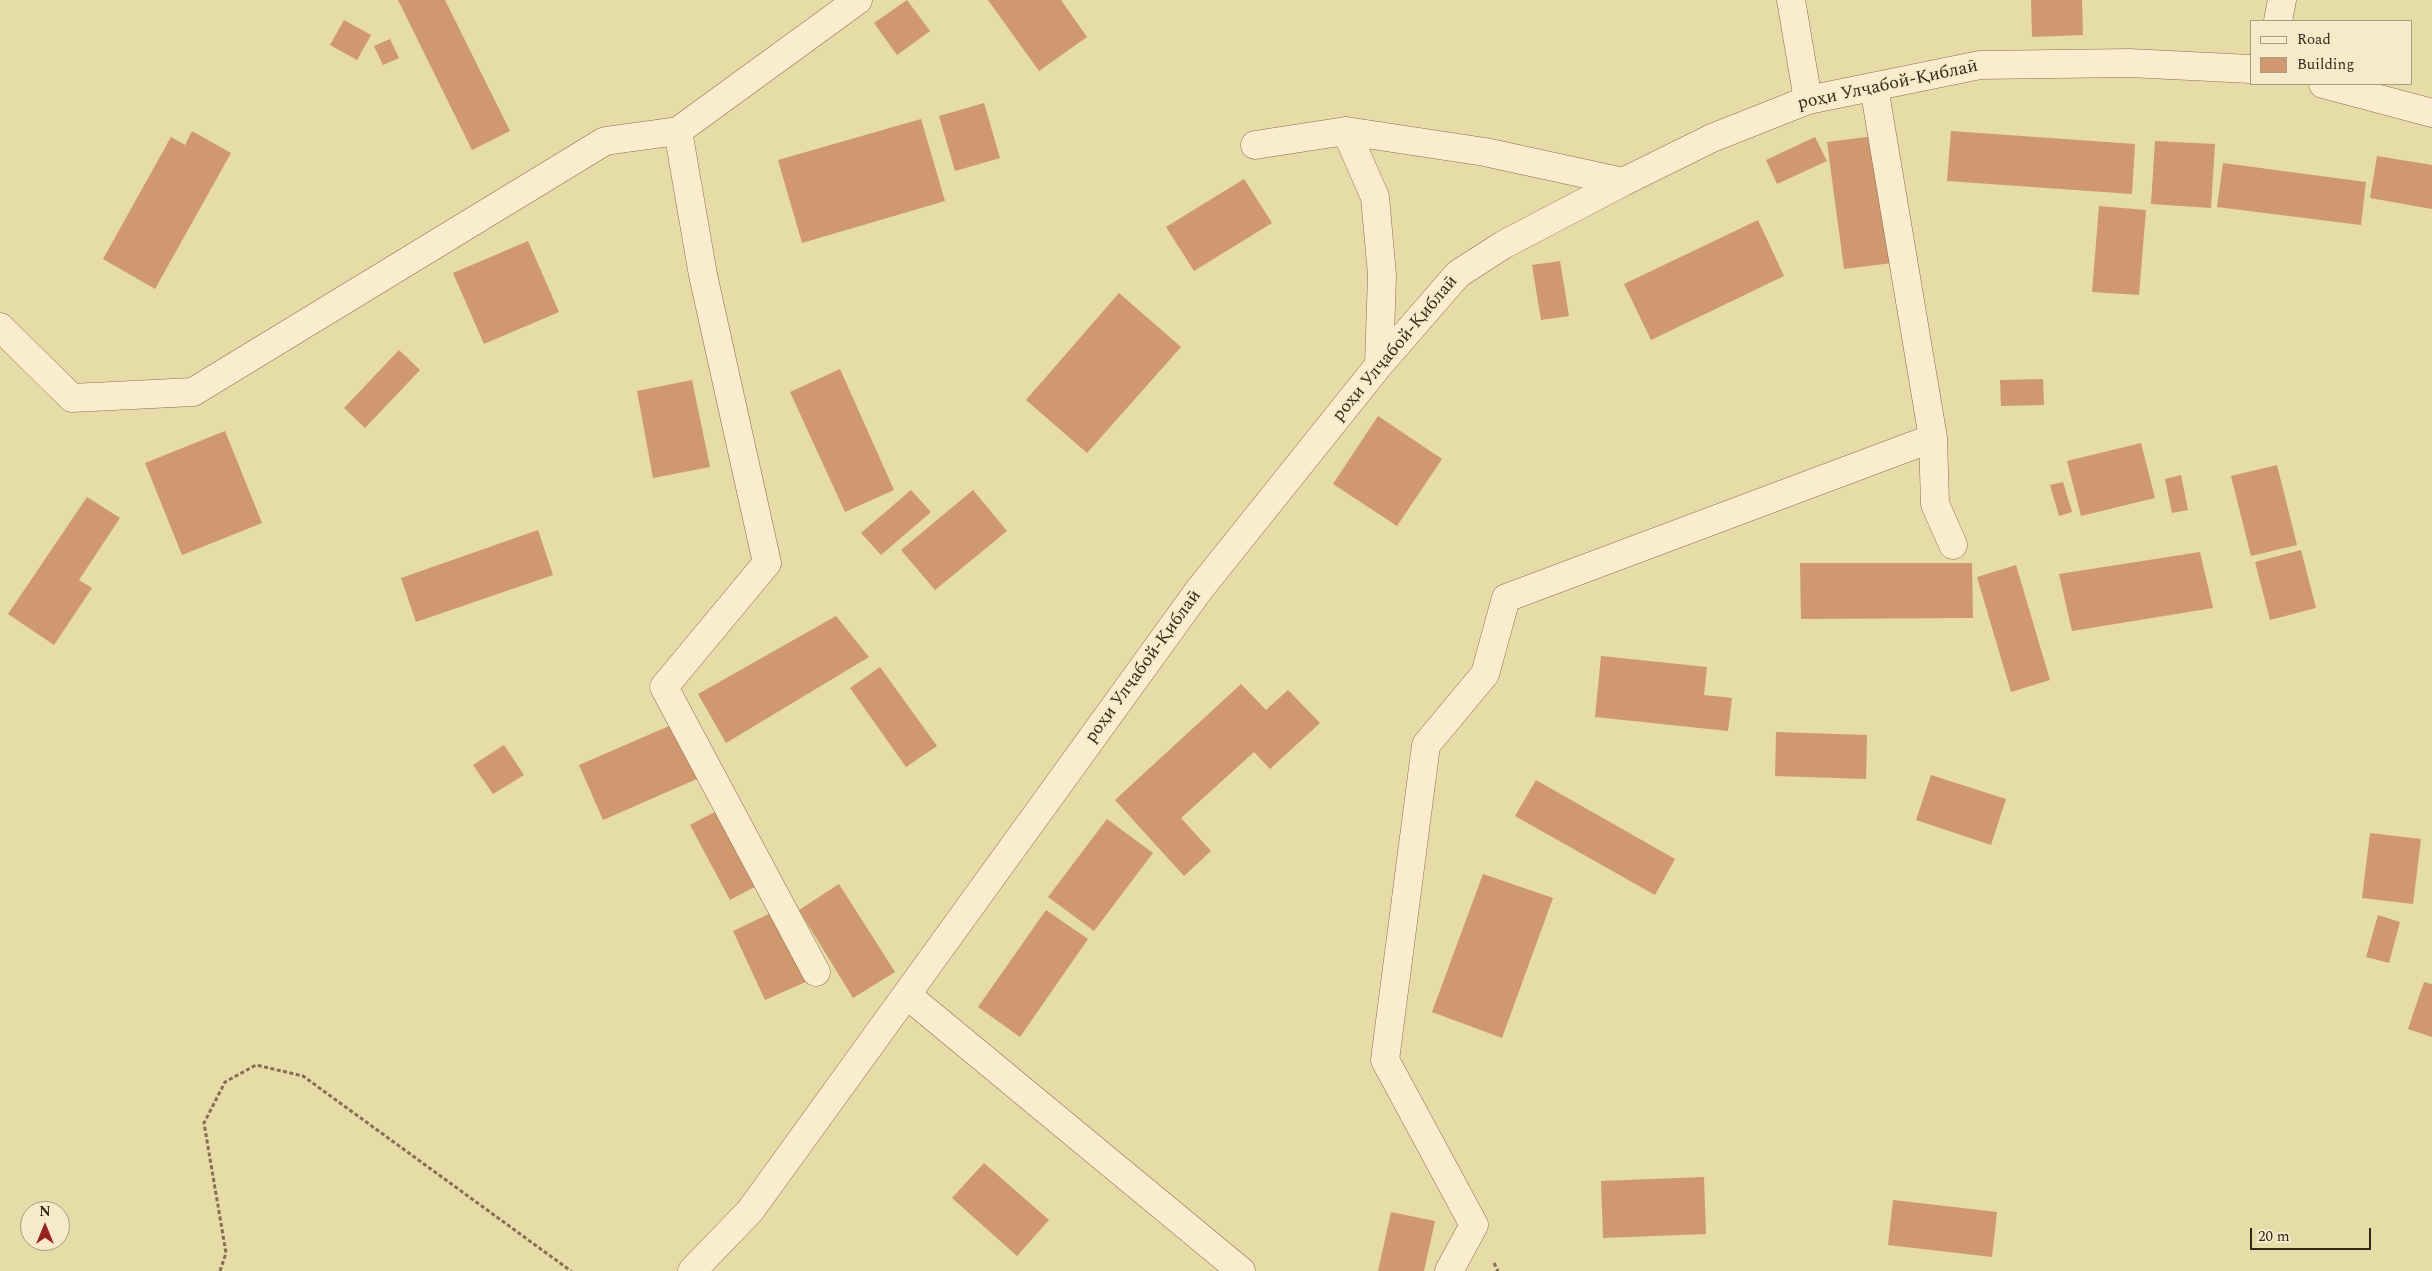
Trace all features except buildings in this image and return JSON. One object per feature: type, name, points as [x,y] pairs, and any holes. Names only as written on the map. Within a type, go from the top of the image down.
[{"type":"street","points":[[0,327],[72,398],[193,392],[606,141],[678,130],[858,0]]},
{"type":"street","points":[[1790,0],[1808,100]]},
{"type":"street","points":[[2278,20],[2282,0]]},
{"type":"street","name":"роҳи Улҷабой-Қиблаӣ","points":[[692,1271],[750,1211],[1199,590],[1379,365],[1458,274],[1503,245],[1623,182],[1712,138],[1808,100],[1980,65],[2129,63],[2250,69]]},
{"type":"street","points":[[2327,85],[2432,112]]},
{"type":"street","points":[[1874,87],[1933,438],[1935,504],[1953,545]]},
{"type":"street","points":[[678,130],[703,275],[767,563],[664,687],[816,972]]},
{"type":"street","points":[[1255,145],[1346,130],[1485,152],[1623,182]]},
{"type":"street","points":[[1346,130],[1375,197],[1382,276],[1379,365]]},
{"type":"street","points":[[1449,1271],[1474,1225],[1385,1060],[1426,745],[1485,674],[1506,598],[1933,438]]},
{"type":"street","points":[[907,995],[1242,1271]]},
{"type":"path","points":[[220,1271],[226,1253],[204,1122],[225,1082],[256,1066],[303,1076],[571,1271]]},
{"type":"shaded area","points":[[0,0],[2432,0],[2432,1271],[0,1271]]}]
